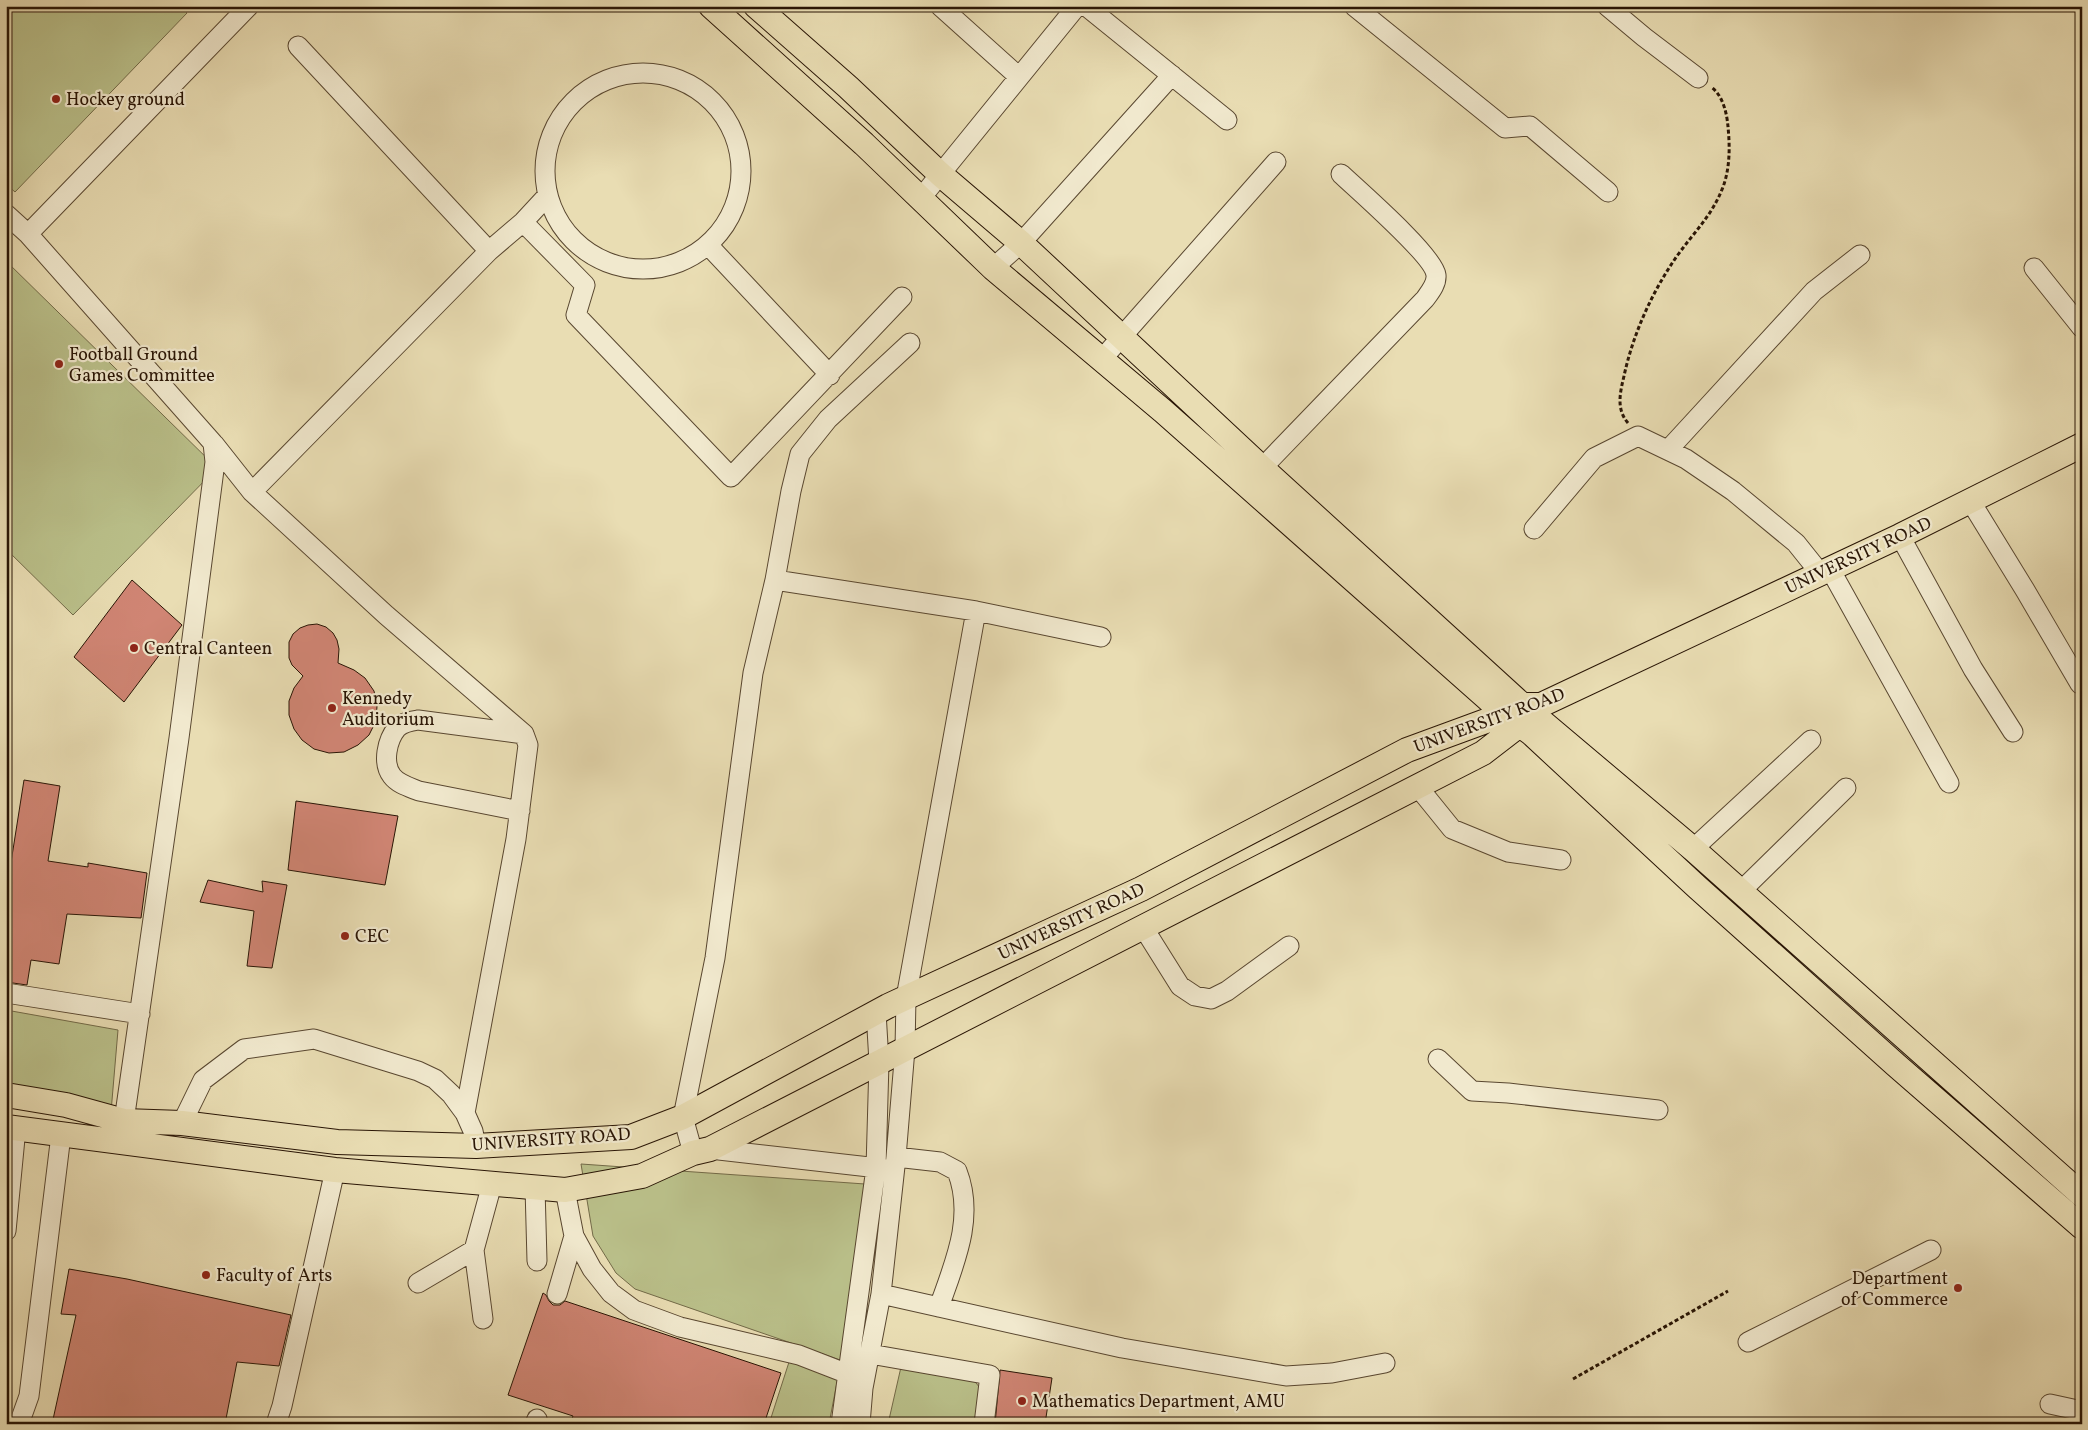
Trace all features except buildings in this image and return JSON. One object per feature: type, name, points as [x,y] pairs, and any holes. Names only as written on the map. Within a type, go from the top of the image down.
[{"type":"main road","points":[[712,6],[864,144],[993,268],[1524,713],[1693,849],[2082,1195]]},
{"type":"main road","points":[[756,6],[848,87],[940,174],[1021,244],[1122,336],[1896,1065],[2082,1226]]},
{"type":"main road","name":"UNIVERSITY ROAD","points":[[6,1095],[66,1105],[124,1120],[182,1123],[337,1142],[476,1146],[631,1137],[683,1117],[876,1012],[1141,889],[1407,750],[1524,713],[1971,502],[2082,445]]},
{"type":"main road","points":[[11,1128],[335,1170],[565,1190],[642,1176],[701,1151],[905,1049],[1483,754],[1524,713]]},
{"type":"street","points":[[28,234],[249,6]]},
{"type":"street","points":[[940,6],[1019,77]]},
{"type":"street","points":[[921,198],[1077,6]]},
{"type":"street","points":[[1086,6],[1227,120]]},
{"type":"street","points":[[1354,6],[1505,128],[1530,126],[1608,192]]},
{"type":"street","points":[[1607,6],[1698,78]]},
{"type":"street","points":[[298,46],[489,252]]},
{"type":"street","points":[[639,72],[677,78],[710,99],[732,131],[741,169],[735,207],[714,240],[682,263],[644,272],[606,265],[577,242],[548,195],[542,175],[548,136],[569,103],[601,80],[639,72]]},
{"type":"street","points":[[993,268],[1021,244],[1172,75]]},
{"type":"street","points":[[1102,359],[1276,162]]},
{"type":"street","points":[[1262,468],[1425,299],[1435,284],[1436,274],[1433,266],[1408,238],[1341,174]]},
{"type":"street","points":[[252,492],[489,252],[523,222],[548,195]]},
{"type":"street","points":[[6,214],[28,234],[212,443],[252,492],[386,615],[524,734],[528,745],[513,858],[465,1113]]},
{"type":"street","points":[[523,222],[585,285],[576,315],[731,477],[902,297]]},
{"type":"street","points":[[708,245],[830,374]]},
{"type":"street","points":[[1668,450],[1814,291],[1860,255]]},
{"type":"street","points":[[2034,268],[2082,328]]},
{"type":"street","points":[[910,343],[828,419],[800,454],[791,491],[775,580],[753,673],[715,958],[683,1117],[701,1151],[888,1165],[940,1162],[957,1171],[963,1187],[964,1224],[959,1252],[939,1307]]},
{"type":"street","points":[[1534,529],[1594,458],[1638,436],[1686,459],[1733,491],[1796,543],[1825,571],[1949,783]]},
{"type":"street","points":[[124,1120],[179,738],[214,472],[215,462],[212,443]]},
{"type":"street","points":[[1971,502],[2080,684]]},
{"type":"street","points":[[1900,536],[1974,668],[2013,732]]},
{"type":"street","points":[[775,580],[976,611],[1101,637]]},
{"type":"street","points":[[841,1424],[848,1374],[888,1165],[905,1049],[906,998],[976,611]]},
{"type":"street","points":[[520,811],[419,791],[403,785],[389,771],[387,752],[391,739],[398,728],[406,722],[418,720],[524,734]]},
{"type":"street","points":[[1693,849],[1811,740]]},
{"type":"street","points":[[1418,787],[1452,829],[1508,852],[1561,860]]},
{"type":"street","points":[[1741,891],[1846,788]]},
{"type":"street","points":[[1143,928],[1180,986],[1195,996],[1211,999],[1227,991],[1289,946]]},
{"type":"street","points":[[6,993],[140,1014]]},
{"type":"street","points":[[860,1424],[863,1388],[881,1294],[888,1165],[876,1012]]},
{"type":"street","points":[[182,1123],[203,1080],[244,1049],[314,1039],[435,1079],[452,1094],[465,1113],[476,1146]]},
{"type":"street","points":[[1438,1059],[1472,1091],[1508,1093],[1658,1110]]},
{"type":"street","points":[[6,1231],[11,1128]]},
{"type":"street","points":[[19,1424],[29,1396],[61,1135]]},
{"type":"street","points":[[276,1424],[282,1406],[335,1170]]},
{"type":"street","points":[[483,1319],[474,1250],[492,1184]]},
{"type":"street","points":[[535,1187],[537,1261]]},
{"type":"street","points":[[565,1190],[574,1236],[592,1269],[611,1293],[634,1310],[680,1327],[799,1355],[848,1374]]},
{"type":"street","points":[[557,1294],[574,1236]]},
{"type":"street","points":[[418,1282],[474,1250]]},
{"type":"street","points":[[1748,1342],[1931,1250]]},
{"type":"street","points":[[881,1294],[1122,1348],[1286,1376],[1332,1373],[1385,1363]]},
{"type":"street","points":[[870,1354],[990,1375],[984,1424]]},
{"type":"street","points":[[2050,1404],[2082,1411]]},
{"type":"path","points":[[1638,436],[1625,420],[1619,401],[1626,369],[1642,317],[1677,257],[1707,220],[1724,186],[1730,154],[1727,114],[1715,90],[1698,78]]},
{"type":"path","points":[[1573,1379],[1728,1291]]},
{"type":"green space","name":"Hockey ground","points":[[6,6],[181,6],[187,13],[15,192],[6,184]]},
{"type":"green space","name":"Football Ground Games Committee","points":[[6,261],[217,468],[73,615],[6,549]]},
{"type":"green space","points":[[6,1010],[118,1030],[111,1112],[6,1102]]},
{"type":"green space","points":[[581,1164],[865,1184],[843,1361],[635,1289],[616,1273],[593,1236]]},
{"type":"green space","points":[[790,1359],[838,1377],[829,1424],[769,1424]]},
{"type":"green space","points":[[901,1367],[971,1377],[981,1389],[976,1424],[888,1424]]},
{"type":"place","name":"Hockey ground","points":[[56,99]]},
{"type":"place","name":"Football Ground Games Committee","points":[[59,364]]},
{"type":"place","name":"Central Canteen","points":[[134,648]]},
{"type":"place","name":"Kennedy Auditorium","points":[[332,708]]},
{"type":"place","name":"CEC","points":[[345,936]]},
{"type":"place","name":"Faculty of Arts","points":[[206,1275]]},
{"type":"place","name":"Department of Commerce","points":[[1958,1288]]},
{"type":"place","name":"Mathematics Department, AMU","points":[[1022,1401]]}]
